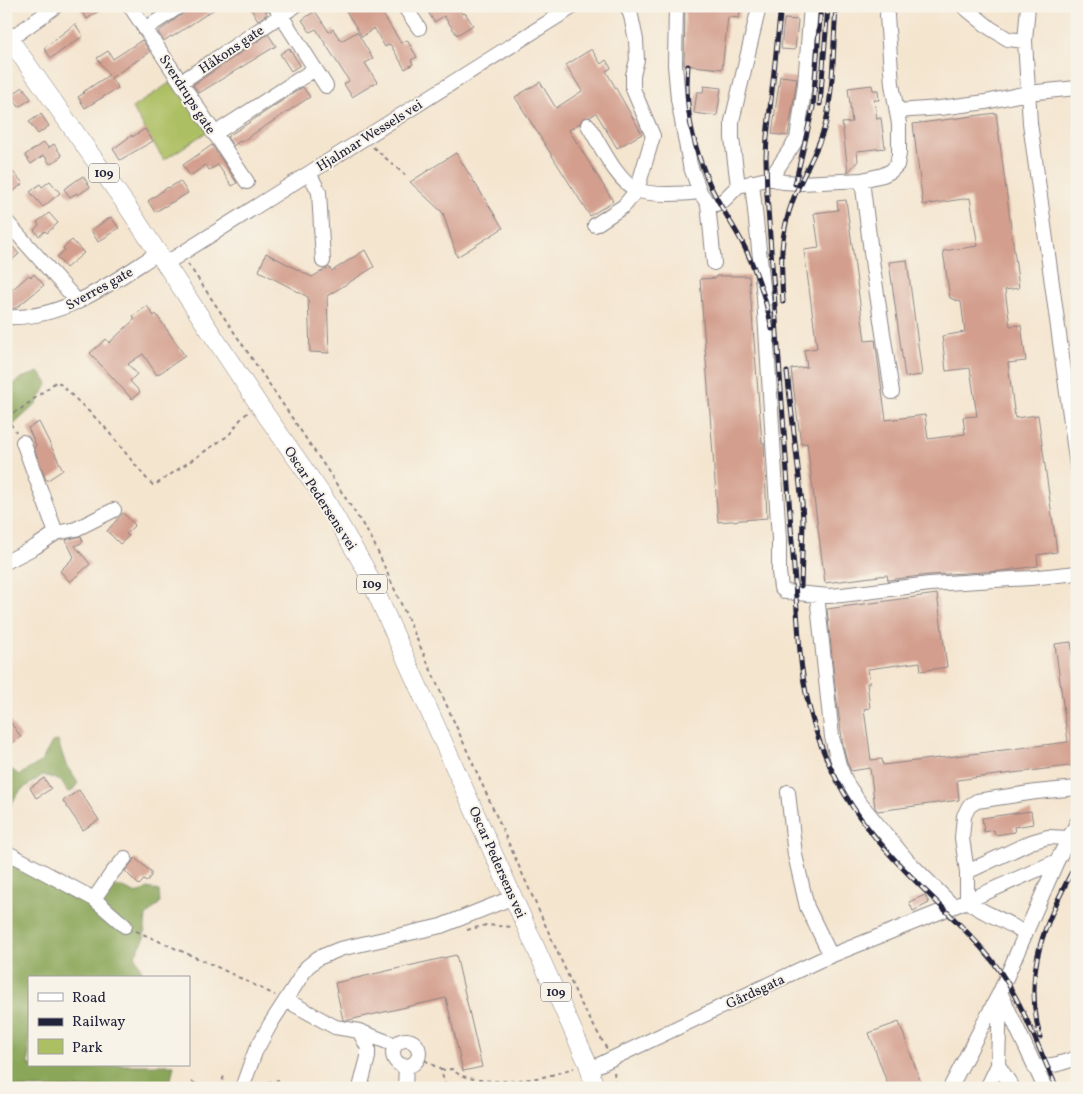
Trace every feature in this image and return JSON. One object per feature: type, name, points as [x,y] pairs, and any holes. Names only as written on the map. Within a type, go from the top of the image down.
[{"type":"main road","name":"Oscar Pedersens vei","points":[[8,38],[162,258],[259,405],[325,499],[365,568],[526,923],[589,1066],[595,1088]]},
{"type":"street","points":[[8,38],[56,6]]},
{"type":"street","name":"Sverdrups gate","points":[[130,6],[246,182]]},
{"type":"street","points":[[145,29],[180,6]]},
{"type":"street","name":"Håkons gate","points":[[181,82],[278,11],[295,6]]},
{"type":"street","points":[[404,6],[418,28]]},
{"type":"street","name":"Hjalmar Wessels vei","points":[[162,258],[308,173],[574,6]]},
{"type":"street","points":[[595,225],[624,206],[637,190],[653,136],[633,89],[633,75],[637,60],[636,40],[631,16],[626,6]]},
{"type":"street","points":[[676,6],[678,99],[690,165],[700,192],[708,204],[714,263]]},
{"type":"street","points":[[771,178],[797,139],[804,92],[811,6]]},
{"type":"street","points":[[708,204],[720,203],[745,184],[771,178],[783,182],[862,180],[882,175],[891,171],[897,165],[899,124],[892,84],[887,16],[888,6]]},
{"type":"street","points":[[962,6],[1008,40],[1025,42]]},
{"type":"street","points":[[1028,6],[1025,42],[1027,93],[1077,466]]},
{"type":"street","points":[[278,11],[326,86]]},
{"type":"street","points":[[758,11],[732,121],[732,138],[745,184],[764,297],[779,539],[779,582],[781,588],[786,592],[842,595],[930,584],[1015,580],[1077,573]]},
{"type":"street","points":[[214,134],[315,69]]},
{"type":"street","points":[[897,111],[940,108],[986,102],[1027,93],[1077,88]]},
{"type":"street","points":[[588,125],[619,175],[637,190],[666,193],[700,192]]},
{"type":"street","points":[[308,173],[319,192],[323,261]]},
{"type":"street","points":[[862,180],[892,392]]},
{"type":"street","points":[[6,221],[78,302]]},
{"type":"street","name":"Sverres gate","points":[[6,317],[14,318],[65,308],[162,258]]},
{"type":"street","points":[[23,442],[56,533]]},
{"type":"street","points":[[6,562],[35,547],[56,533],[76,528],[114,510]]},
{"type":"street","points":[[817,595],[832,737],[838,765],[847,784],[859,802],[902,854],[955,906],[978,910],[1016,926],[1024,934]]},
{"type":"street","points":[[955,906],[966,872],[962,838],[964,816],[969,806],[976,801],[1077,788]]},
{"type":"street","points":[[788,792],[795,855],[807,907],[831,956]]},
{"type":"street","points":[[950,1088],[1000,992],[1056,861],[1077,823]]},
{"type":"street","points":[[966,872],[1031,842],[1048,837],[1068,838]]},
{"type":"street","points":[[6,852],[94,899],[125,926]]},
{"type":"street","points":[[94,899],[125,858]]},
{"type":"street","name":"Gårdsgata","points":[[589,1066],[612,1059],[831,956],[955,906],[1056,861]]},
{"type":"street","points":[[242,1088],[255,1052],[307,967],[318,958],[340,949],[441,926],[514,897]]},
{"type":"street","points":[[987,1088],[998,1065],[1000,992]]},
{"type":"street","points":[[1000,992],[1045,1088]]},
{"type":"street","points":[[286,1000],[335,1027],[359,1031],[395,1045]]},
{"type":"street","points":[[359,1031],[368,1048],[368,1057],[360,1088]]},
{"type":"street","points":[[403,1040],[412,1042],[418,1048],[418,1056],[414,1064],[406,1066],[398,1064],[393,1053],[395,1045],[403,1040]]},
{"type":"street","points":[[1035,1068],[1077,1058]]},
{"type":"street","points":[[998,1065],[1013,1088]]},
{"type":"street","points":[[405,1088],[406,1066]]},
{"type":"path","points":[[373,147],[405,175]]},
{"type":"path","points":[[23,442],[6,417],[21,409],[57,381],[103,425],[153,485],[158,484],[229,435],[246,414],[259,405]]},
{"type":"path","points":[[467,930],[486,926],[511,927],[526,923],[542,914],[579,1000],[612,1059],[616,1088]]},
{"type":"path","points":[[125,926],[286,1000]]},
{"type":"path","points":[[418,1056],[441,1070],[452,1068],[459,1075],[471,1078],[516,1080],[551,1075],[589,1066]]},
{"type":"path","points":[[441,1070],[446,1088]]},
{"type":"path","points":[[220,1088],[224,1076]]},
{"type":"path","points":[[260,1084],[279,1080]]},
{"type":"path","points":[[192,1082],[206,1088]]},
{"type":"green space","points":[[174,80],[211,129],[164,160],[132,108]]},
{"type":"green space","points":[[39,372],[48,383],[37,403],[6,432],[6,390],[21,378]]},
{"type":"green space","points":[[58,741],[66,765],[78,783],[71,792],[67,791],[61,781],[43,775],[21,790],[6,811],[6,765],[19,775],[41,762],[52,742]]},
{"type":"green space","points":[[6,859],[88,901],[110,886],[121,887],[137,894],[148,888],[159,891],[160,903],[146,916],[144,939],[135,955],[144,976],[28,976],[28,1066],[174,1066],[169,1088],[6,1088]]},
{"type":"building","points":[[78,6],[106,6],[87,19]]},
{"type":"building","points":[[193,6],[219,6],[164,41],[158,32]]},
{"type":"building","points":[[249,6],[266,6],[268,11],[265,11],[267,14],[258,20]]},
{"type":"building","points":[[343,6],[355,6],[361,12],[370,6],[378,6],[401,43],[407,40],[417,57],[411,60],[413,64],[405,69],[390,44],[385,47],[374,28],[362,37]]},
{"type":"building","points":[[425,6],[458,6],[462,14],[465,13],[473,25],[457,35],[444,16],[434,22]]},
{"type":"building","points":[[685,6],[741,6],[739,18],[728,17],[722,69],[684,65]]},
{"type":"building","points":[[315,11],[329,32],[333,29],[341,41],[357,32],[373,59],[365,63],[377,82],[352,97],[344,84],[349,81],[316,29],[310,32],[302,20]]},
{"type":"building","points":[[784,19],[798,20],[795,50],[781,49]]},
{"type":"building","points":[[75,24],[83,36],[51,58],[44,48]]},
{"type":"building","points":[[268,34],[276,46],[199,93],[193,85]]},
{"type":"building","points":[[142,40],[150,52],[111,78],[118,88],[85,108],[78,97],[109,75],[97,58],[108,51],[113,59]]},
{"type":"building","points":[[289,48],[300,65],[291,71],[280,54]]},
{"type":"building","points":[[592,50],[601,64],[606,60],[611,68],[606,71],[642,134],[617,148],[596,113],[590,117],[583,118],[580,123],[569,130],[613,201],[590,216],[515,97],[540,82],[556,108],[582,91],[566,65]]},
{"type":"building","points":[[780,76],[797,78],[788,136],[772,134]]},
{"type":"building","points":[[872,85],[873,90],[878,90],[879,100],[874,100],[877,119],[881,118],[885,148],[857,151],[858,161],[848,172],[842,123],[852,122],[848,88]]},
{"type":"building","points":[[704,86],[721,88],[717,116],[694,113],[697,92],[703,92]]},
{"type":"building","points":[[23,87],[31,99],[19,107],[11,95]]},
{"type":"building","points":[[303,87],[310,97],[233,146],[227,137]]},
{"type":"building","points":[[996,113],[1019,288],[1005,290],[1010,326],[1021,325],[1026,361],[1008,363],[1015,418],[1038,415],[1057,552],[1037,555],[1038,566],[1001,571],[929,575],[888,580],[887,575],[825,583],[807,443],[801,444],[791,369],[807,367],[804,350],[817,348],[804,250],[819,248],[814,213],[838,210],[837,201],[846,200],[865,341],[875,340],[886,420],[925,415],[928,439],[965,434],[963,417],[977,416],[970,368],[946,371],[942,336],[965,332],[961,302],[950,298],[943,251],[978,246],[970,198],[923,205],[913,124]]},
{"type":"building","points":[[41,114],[49,126],[38,134],[29,122]]},
{"type":"building","points":[[145,129],[153,141],[120,160],[113,149],[132,135],[132,137]]},
{"type":"building","points":[[44,142],[48,148],[54,144],[62,156],[50,164],[44,155],[31,164],[25,155]]},
{"type":"building","points":[[212,145],[237,183],[232,186],[218,165],[209,170],[206,165],[190,176],[183,165]]},
{"type":"building","points":[[456,153],[503,228],[457,257],[443,213],[410,182]]},
{"type":"building","points":[[13,172],[23,183],[13,192],[6,186],[6,178]]},
{"type":"building","points":[[83,176],[90,187],[78,195],[77,193],[70,197],[64,189]]},
{"type":"building","points":[[50,181],[60,193],[43,207],[30,192],[40,184],[42,187]]},
{"type":"building","points":[[180,181],[188,193],[155,212],[148,201]]},
{"type":"building","points":[[49,213],[58,223],[47,233],[45,231],[39,236],[34,230],[39,225],[37,222]]},
{"type":"building","points":[[111,217],[119,228],[98,242],[91,230]]},
{"type":"building","points":[[6,239],[19,254],[6,265]]},
{"type":"building","points":[[72,240],[84,253],[66,268],[57,257]]},
{"type":"building","points":[[365,250],[374,267],[327,296],[329,353],[310,352],[308,297],[259,271],[266,253],[312,277],[329,267],[332,271]]},
{"type":"building","points":[[907,260],[922,375],[905,377],[889,262]]},
{"type":"building","points":[[34,274],[44,285],[16,308],[12,308],[6,301],[6,281],[13,289],[29,275],[31,277]]},
{"type":"building","points":[[716,276],[749,276],[762,443],[764,443],[767,518],[718,522],[700,279],[716,278]]},
{"type":"building","points":[[147,306],[154,316],[156,314],[185,356],[157,375],[143,354],[128,364],[137,374],[130,381],[140,392],[132,399],[90,353],[106,339],[109,343],[135,319],[133,316]]},
{"type":"building","points":[[39,422],[63,470],[48,480],[46,480],[34,448],[36,445],[28,428]]},
{"type":"building","points":[[123,513],[135,525],[126,534],[129,536],[120,544],[107,531]]},
{"type":"building","points":[[81,536],[83,542],[75,546],[90,564],[70,582],[60,571],[74,557],[66,540]]},
{"type":"building","points":[[937,594],[947,667],[921,671],[920,662],[868,669],[870,683],[867,683],[870,708],[864,709],[871,760],[882,759],[883,765],[1068,742],[1055,644],[1071,642],[1077,688],[1077,765],[957,780],[959,800],[878,811],[875,808],[870,768],[851,771],[847,762],[836,695],[827,609]]},
{"type":"building","points":[[6,716],[21,737],[6,748]]},
{"type":"building","points":[[44,778],[51,789],[36,798],[30,788]]},
{"type":"building","points":[[79,790],[99,820],[83,830],[63,801]]},
{"type":"building","points":[[1031,811],[1033,824],[1014,827],[1015,832],[995,835],[994,830],[984,832],[982,818]]},
{"type":"building","points":[[135,858],[151,872],[151,876],[146,882],[144,880],[139,885],[125,871]]},
{"type":"building","points":[[925,895],[929,903],[913,911],[909,902]]},
{"type":"building","points":[[456,955],[482,1067],[463,1071],[446,998],[343,1020],[335,983]]},
{"type":"building","points":[[899,1022],[923,1088],[889,1088],[869,1033]]},
{"type":"railway","points":[[781,6],[767,137],[767,195],[800,652],[809,707],[826,758],[852,806],[886,850],[982,948],[994,963],[1013,992],[1057,1088]]},
{"type":"railway","points":[[795,184],[813,107],[821,6]]},
{"type":"railway","points":[[820,104],[828,7]]},
{"type":"railway","points":[[783,302],[782,250],[785,226],[793,200],[826,122],[832,79],[836,8]]},
{"type":"railway","points":[[688,66],[687,97],[691,127],[699,156],[714,192],[752,263],[764,295],[772,329]]},
{"type":"railway","points":[[787,372],[802,503],[801,586]]},
{"type":"railway","points":[[1040,1037],[1035,1012],[1034,989],[1040,946],[1047,925],[1077,862]]}]
